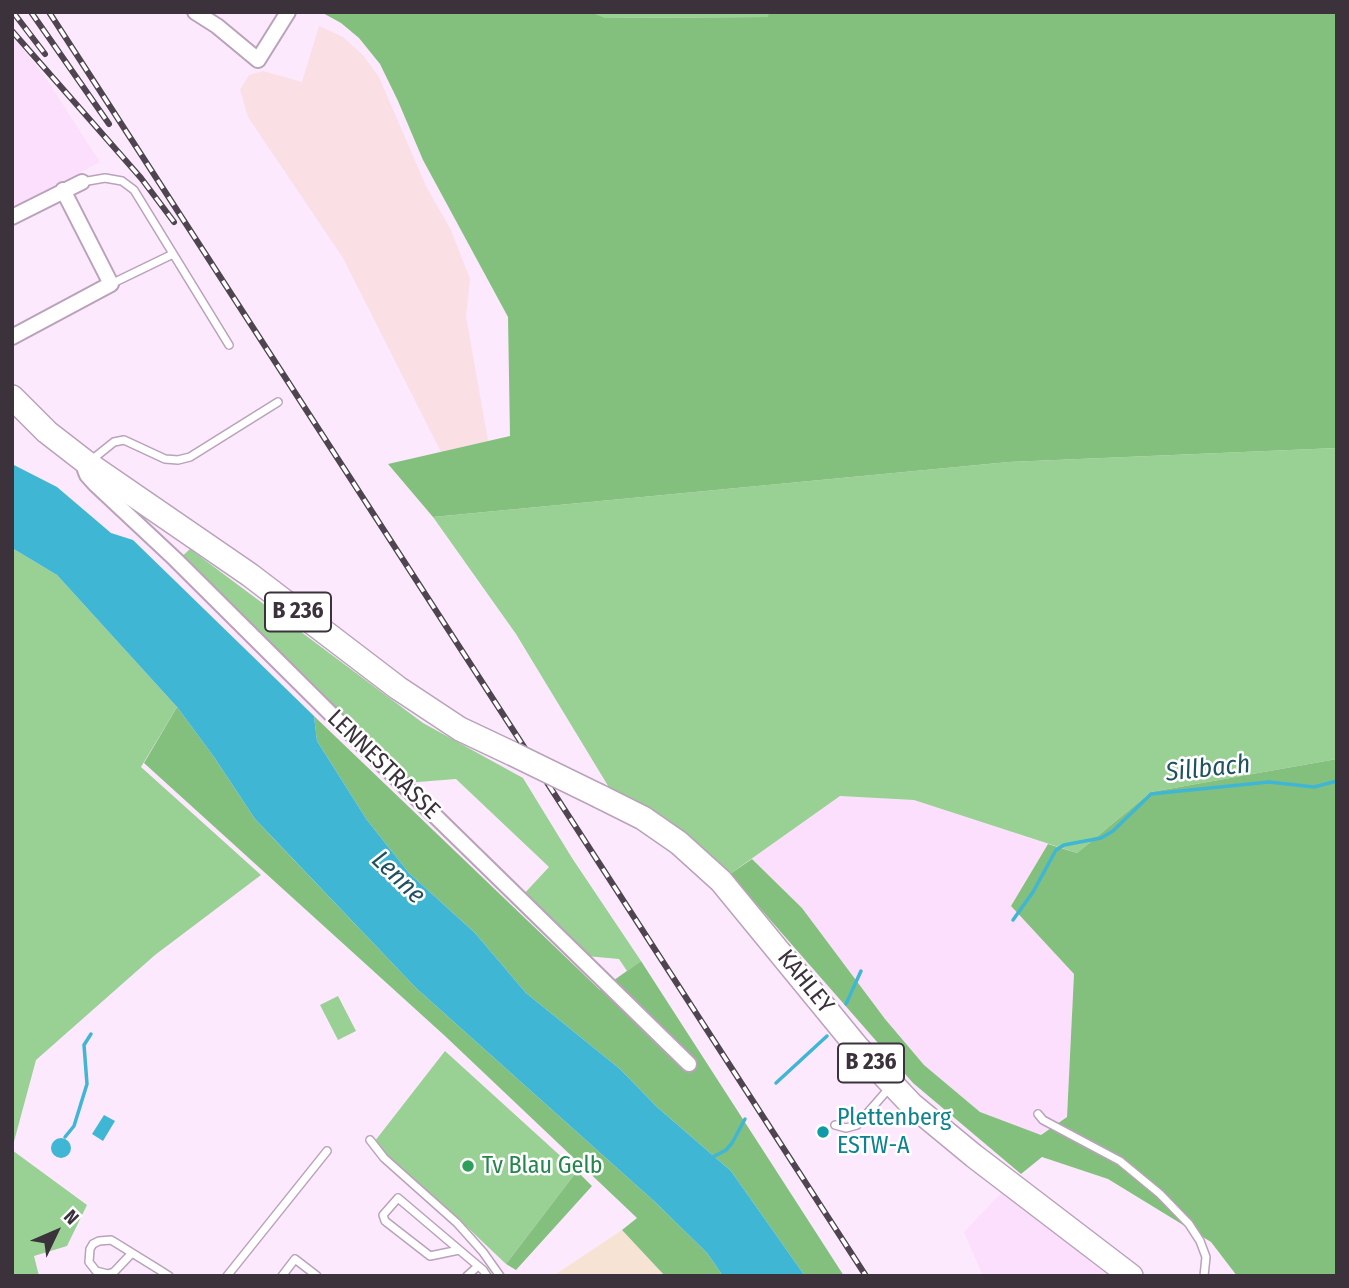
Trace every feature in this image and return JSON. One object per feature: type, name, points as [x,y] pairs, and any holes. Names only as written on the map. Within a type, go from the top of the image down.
[{"type":"main road","name":"LENNESTRASSE","points":[[12,397],[47,432],[87,463],[250,575],[398,688],[460,729],[643,818]]},
{"type":"main road","name":"KAHLEY","points":[[643,818],[680,843],[728,888],[858,1048],[892,1085],[942,1131],[1131,1276]]},
{"type":"street","points":[[195,12],[217,26],[258,60],[288,12]]},
{"type":"street","points":[[12,217],[82,182]]},
{"type":"street","points":[[12,337],[111,284],[64,190]]},
{"type":"street","name":"LENNESTRASSE","points":[[87,463],[85,470],[96,485],[175,559],[689,1064]]},
{"type":"lane","points":[[82,182],[105,178],[122,181],[134,190],[229,345]]},
{"type":"lane","points":[[111,284],[173,254]]},
{"type":"lane","points":[[87,463],[114,442],[124,440],[165,459],[190,457],[278,402]]},
{"type":"lane","points":[[835,1125],[846,1128],[857,1125],[892,1085]]},
{"type":"lane","points":[[1038,1114],[1042,1120],[1120,1161],[1160,1194],[1189,1224],[1200,1241],[1206,1257],[1203,1276]]},
{"type":"lane","points":[[370,1140],[384,1158],[457,1223],[500,1276]]},
{"type":"lane","points":[[227,1276],[327,1151]]},
{"type":"lane","points":[[459,1250],[430,1256],[385,1221],[383,1214],[398,1198],[478,1266],[487,1276]]},
{"type":"lane","points":[[132,1253],[114,1272],[108,1274],[96,1272],[89,1262],[90,1249],[99,1241],[111,1240],[132,1253],[169,1276]]},
{"type":"lane","points":[[282,1276],[295,1259],[317,1276]]},
{"type":"lane","points":[[467,1276],[478,1266]]},
{"type":"shaded area","points":[[319,26],[343,37],[363,55],[379,77],[426,186],[451,230],[470,279],[466,316],[488,441],[441,452],[343,258],[248,117],[240,90],[249,75],[263,71],[302,82]]},
{"type":"shaded area","points":[[12,36],[43,74],[100,162],[12,207]]},
{"type":"shaded area","points":[[840,796],[914,800],[1048,844],[1011,906],[1074,974],[1067,1117],[1041,1135],[980,1112],[924,1065],[885,1019],[802,908],[752,859]]},
{"type":"shaded area","points":[[1003,1191],[1108,1276],[983,1276],[964,1232]]},
{"type":"shaded area","points":[[622,1230],[665,1276],[553,1276]]},
{"type":"green space","points":[[321,12],[591,12],[606,18],[768,17],[769,12],[1337,12],[1337,448],[1009,462],[433,517],[388,464],[510,436],[508,317],[423,160],[380,64],[359,38],[341,23]]},
{"type":"green space","points":[[591,12],[769,12],[769,17],[606,18]]},
{"type":"green space","points":[[1337,448],[1337,759],[1151,792],[1077,853],[914,800],[840,796],[730,874],[670,822],[613,794],[516,634],[433,517],[1009,462]]},
{"type":"green space","points":[[12,548],[57,575],[177,707],[141,767],[261,875],[155,955],[36,1060],[12,1149]]},
{"type":"green space","points":[[190,549],[423,723],[523,778],[572,858],[641,961],[627,971],[619,959],[586,956],[522,896],[549,867],[456,779],[405,783],[179,559]]},
{"type":"green space","points":[[177,707],[255,819],[416,988],[655,1202],[707,1253],[723,1276],[665,1276],[622,1230],[637,1218],[445,1036],[144,763]]},
{"type":"green space","points":[[314,716],[600,990],[641,961],[844,1276],[805,1276],[731,1171],[657,1107],[620,1069],[526,993],[475,933],[409,873],[367,820],[317,741]]},
{"type":"green space","points":[[1337,759],[1337,1276],[1237,1276],[1211,1242],[1108,1179],[1042,1157],[1021,1174],[913,1083],[730,874],[752,859],[802,908],[885,1019],[924,1065],[980,1112],[1041,1135],[1067,1117],[1074,974],[1011,906],[1048,844],[1077,853],[1151,792]]},
{"type":"green space","points":[[338,996],[356,1031],[338,1040],[320,1005]]},
{"type":"green space","name":"Tv Blau Gelb","points":[[445,1051],[577,1171],[506,1264],[467,1227],[371,1146]]},
{"type":"green space","points":[[12,1150],[87,1205],[67,1246],[34,1256],[39,1276],[12,1276]]},
{"type":"green space","points":[[577,1171],[592,1186],[516,1270],[506,1264]]},
{"type":"water","name":"Lenne","points":[[12,464],[57,487],[111,533],[133,540],[314,716],[317,741],[367,820],[409,873],[475,933],[526,993],[620,1069],[657,1107],[731,1171],[805,1276],[723,1276],[707,1253],[655,1202],[416,988],[255,819],[177,707],[57,575],[12,548]]},
{"type":"water","points":[[104,1115],[115,1121],[103,1141],[92,1134]]},
{"type":"water","points":[[57,1138],[65,1138],[71,1148],[65,1158],[57,1158],[51,1152],[51,1144]]},
{"type":"waterway","name":"Sillbach","points":[[1013,920],[1033,892],[1056,850],[1064,845],[1101,838],[1113,831],[1151,794],[1269,782],[1314,787],[1337,781]]},
{"type":"waterway","name":"Sillbach","points":[[846,1004],[861,971]]},
{"type":"waterway","points":[[65,1137],[74,1126],[87,1084],[84,1045],[91,1034]]},
{"type":"waterway","name":"Sillbach","points":[[776,1083],[827,1036]]},
{"type":"waterway","name":"Sillbach","points":[[711,1158],[726,1150],[745,1119]]},
{"type":"railway","points":[[13,12],[45,54]]},
{"type":"railway","points":[[31,12],[109,124]]},
{"type":"railway","points":[[49,12],[866,1276]]},
{"type":"railway","points":[[12,31],[141,178],[174,222]]},
{"type":"place","name":"Plettenberg ESTW-A","points":[[823,1132]]},
{"type":"place","name":"Tv Blau Gelb","points":[[468,1166]]}]
